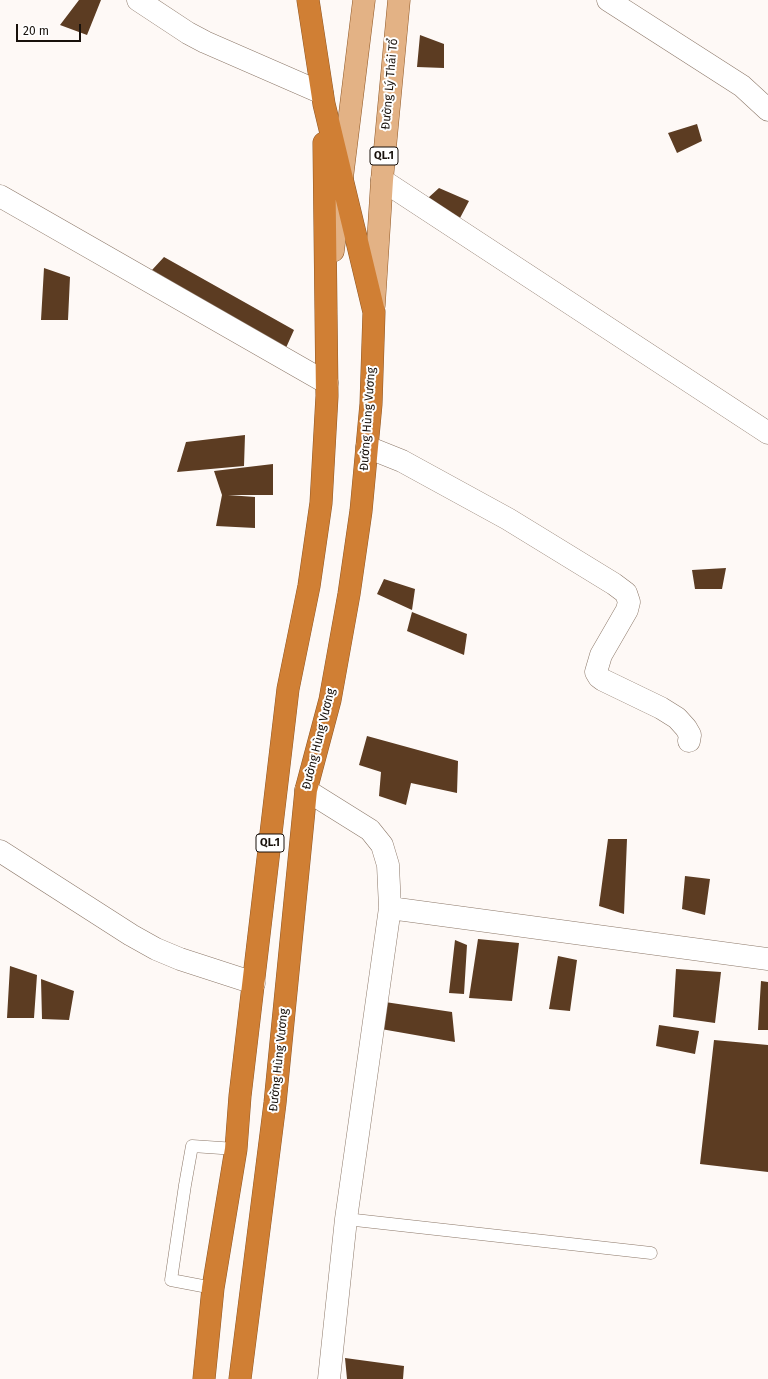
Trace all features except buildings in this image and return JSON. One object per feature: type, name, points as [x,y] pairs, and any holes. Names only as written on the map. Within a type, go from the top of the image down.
[{"type":"highway","name":"Đường Hùng Vương","points":[[240,1379],[275,1103],[306,790],[330,700],[349,594],[361,512],[371,404],[374,312],[323,98],[308,0]]},
{"type":"highway","name":"Đường Hùng Vương","points":[[204,1379],[213,1288],[236,1149],[240,1096],[288,689],[309,586],[321,503],[327,383],[323,98]]},
{"type":"highway","points":[[240,1096],[275,1103]]},
{"type":"main road","name":"QL.1","points":[[327,306],[341,174],[364,0]]},
{"type":"main road","name":"Đường Lý Thái Tổ","points":[[374,312],[382,180],[399,0]]},
{"type":"street","points":[[138,0],[204,42],[323,98]]},
{"type":"street","points":[[617,3],[742,86],[768,110]]},
{"type":"street","points":[[382,180],[768,433]]},
{"type":"street","points":[[0,196],[327,383]]},
{"type":"street","points":[[367,447],[402,462],[508,520],[614,584],[626,593],[630,602],[627,610],[600,655],[596,672],[599,677],[604,680],[661,708],[677,718],[690,734],[690,741]]},
{"type":"street","points":[[306,790],[370,830],[382,845],[388,865],[390,908],[346,1219],[329,1379]]},
{"type":"street","points":[[0,851],[131,935],[156,949],[180,959],[254,983]]},
{"type":"street","points":[[390,908],[768,959]]},
{"type":"lane","points":[[213,1288],[171,1280],[185,1185],[192,1146],[236,1149]]},
{"type":"lane","points":[[346,1219],[650,1253]]}]
